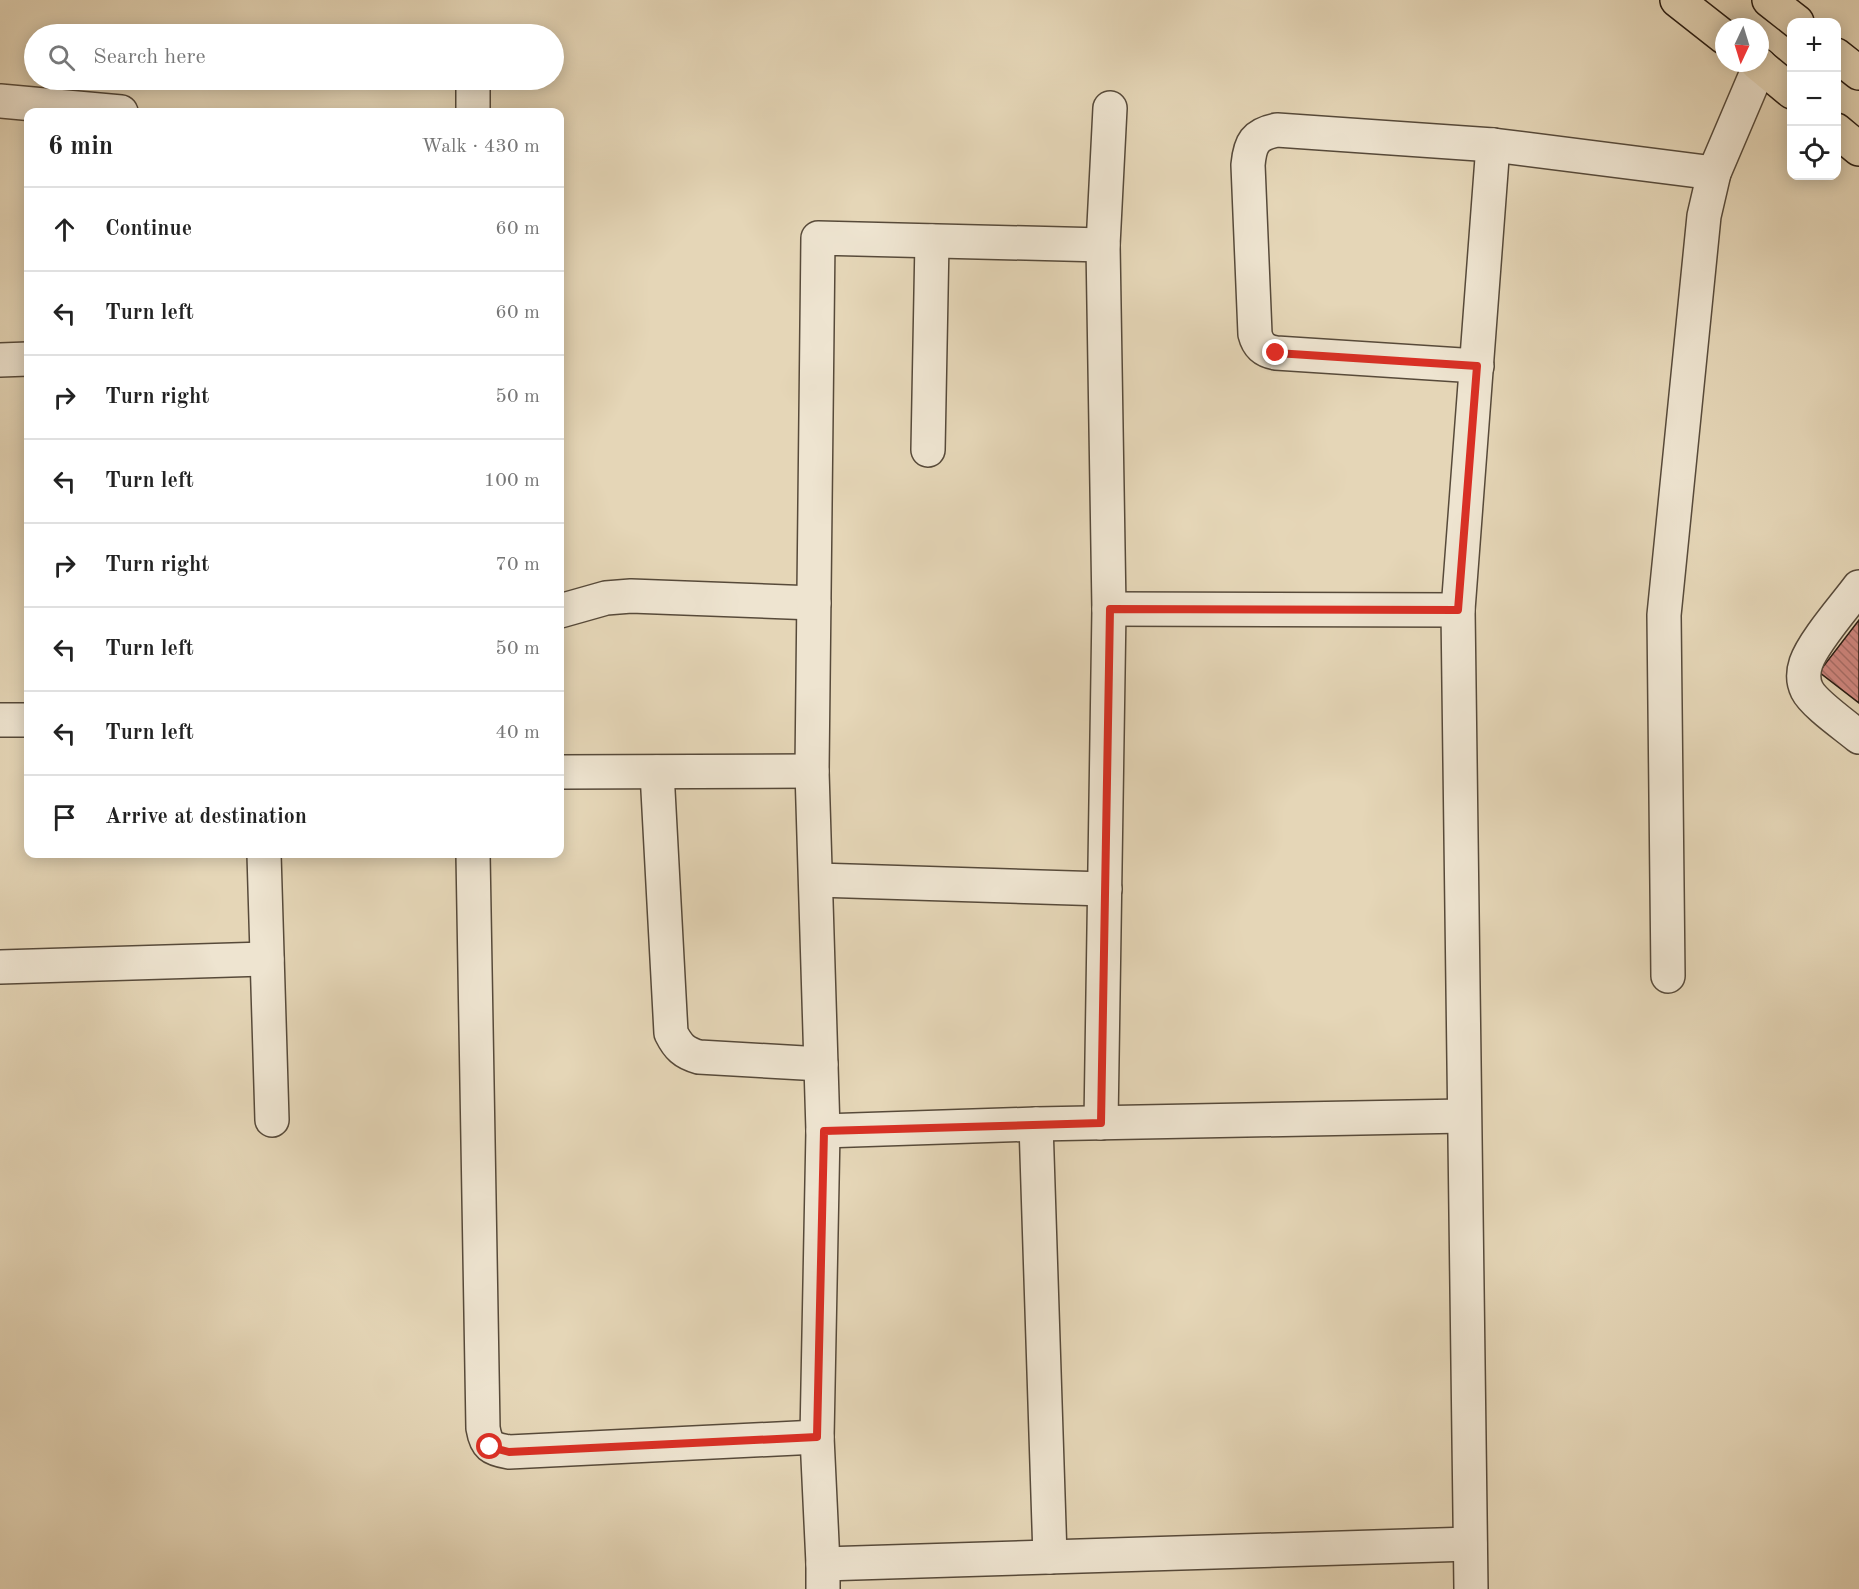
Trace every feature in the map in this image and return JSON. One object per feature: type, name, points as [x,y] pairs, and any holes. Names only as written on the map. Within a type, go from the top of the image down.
[{"type":"highway","points":[[1677,0],[1715,30]]},
{"type":"highway","points":[[1769,0],[1792,18]]},
{"type":"highway","points":[[1841,59],[1859,73]]},
{"type":"highway","points":[[1767,72],[1787,89]]},
{"type":"highway","points":[[1841,134],[1859,149]]},
{"type":"street","points":[[1668,976],[1664,615],[1704,216],[1714,173],[1755,72]]},
{"type":"street","points":[[473,90],[473,108]]},
{"type":"street","points":[[0,101],[77,108]]},
{"type":"street","points":[[1101,1123],[1110,609],[1103,245],[1110,108]]},
{"type":"street","points":[[1477,366],[1276,353],[1263,349],[1256,341],[1255,334],[1248,165],[1253,143],[1258,136],[1277,130],[1493,145],[1714,173]]},
{"type":"street","points":[[1471,1589],[1458,610],[1493,145]]},
{"type":"street","points":[[1103,245],[818,238],[812,771],[824,1131],[817,1437],[823,1576],[1050,1557],[1470,1544]]},
{"type":"street","points":[[928,450],[932,241]]},
{"type":"street","points":[[0,360],[24,359]]},
{"type":"street","points":[[1859,587],[1813,649],[1806,663],[1803,677],[1806,690],[1813,698],[1859,737]]},
{"type":"street","points":[[564,610],[606,598],[632,596],[814,603]]},
{"type":"street","points":[[1110,609],[1458,610]]},
{"type":"street","points":[[0,720],[24,720]]},
{"type":"street","points":[[564,772],[812,771]]},
{"type":"street","points":[[657,772],[671,1033],[678,1046],[688,1054],[699,1057],[821,1064]]},
{"type":"street","points":[[264,858],[272,1120]]},
{"type":"street","points":[[473,858],[485,1439],[490,1447],[509,1452],[817,1437]]},
{"type":"street","points":[[817,880],[1105,888]]},
{"type":"street","points":[[0,967],[267,959]]},
{"type":"street","points":[[824,1131],[1036,1124],[1464,1116]]},
{"type":"street","points":[[1036,1124],[1050,1557]]},
{"type":"building","points":[[1859,620],[1859,703],[1819,672]]},
{"type":"route","points":[[490,1447],[509,1452],[817,1437],[824,1131],[1101,1123],[1110,609],[1458,610],[1477,366],[1276,353]]}]
